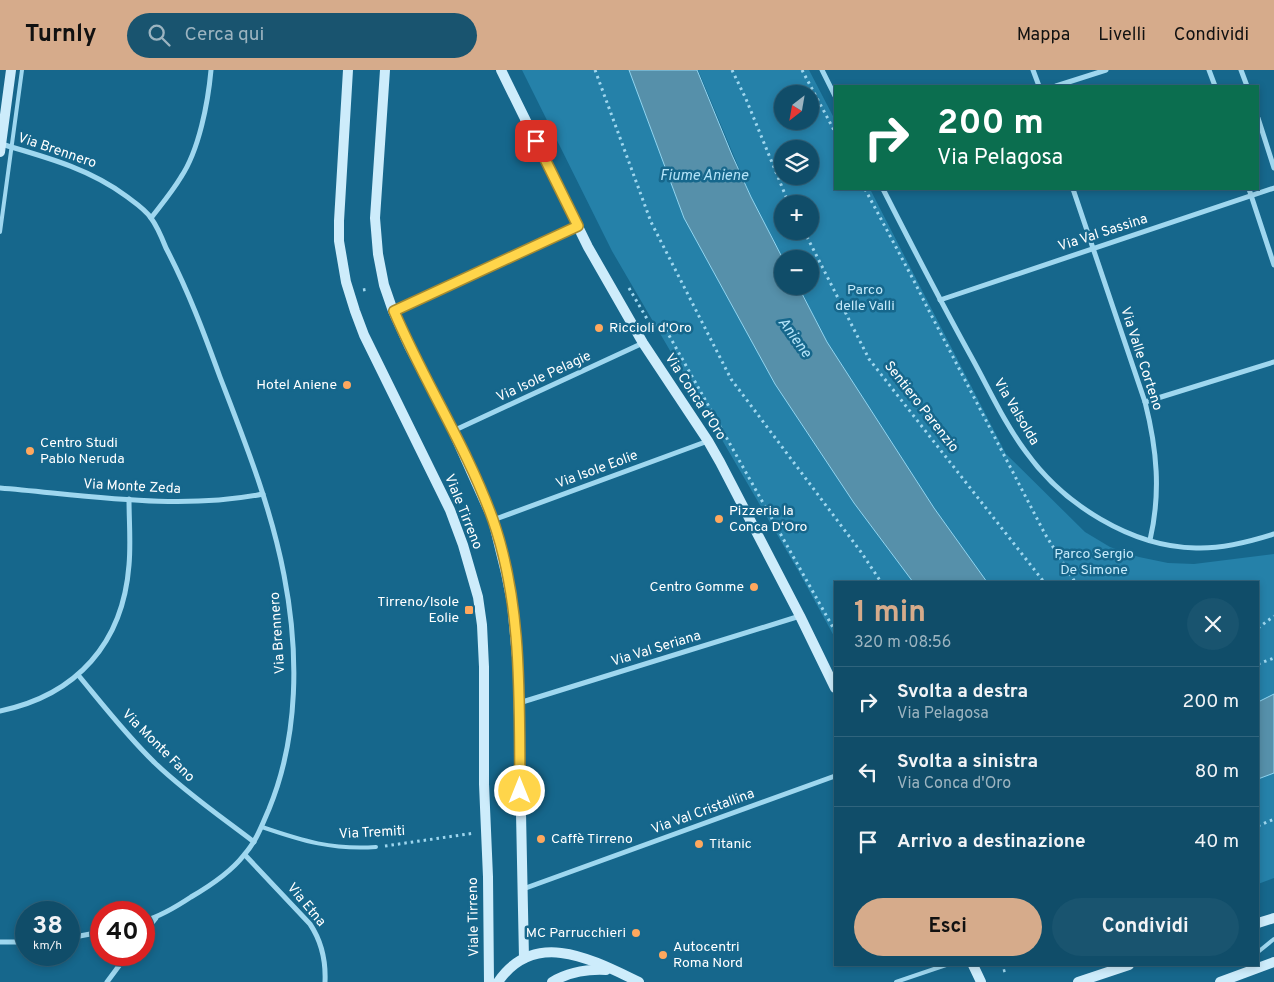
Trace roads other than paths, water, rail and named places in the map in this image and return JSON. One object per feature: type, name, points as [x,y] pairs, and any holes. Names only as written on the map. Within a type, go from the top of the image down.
[{"type":"street","points":[[4,148],[11,70]]},
{"type":"street","points":[[151,218],[186,168],[204,117],[211,70]]},
{"type":"street","name":"Viale Tirreno","points":[[348,70],[339,221],[341,255],[346,282],[358,321],[447,503],[459,533],[475,585],[482,633],[489,982]]},
{"type":"street","name":"Viale Tirreno","points":[[385,70],[376,218],[384,285],[409,346],[453,431],[493,520],[512,603],[517,648],[519,703],[524,958]]},
{"type":"street","name":"Via Conca d'Oro","points":[[501,70],[588,247],[643,343],[708,441],[800,616],[834,686]]},
{"type":"street","points":[[822,70],[834,94]]},
{"type":"street","points":[[1033,70],[1039,85]]},
{"type":"street","points":[[1059,85],[1106,70]]},
{"type":"street","points":[[1210,70],[1215,85]]},
{"type":"street","points":[[1241,70],[1247,85]]},
{"type":"street","points":[[1259,121],[1274,168]]},
{"type":"street","name":"Via Brennero","points":[[4,148],[92,174],[131,200],[151,218],[188,294],[244,439],[262,494],[284,574],[291,618],[293,704],[290,738],[280,776],[262,827],[245,855],[228,871],[200,892],[156,918]]},
{"type":"street","name":"Via Val Sassina","points":[[940,300],[1274,188]]},
{"type":"street","name":"Via Valsolda","points":[[884,190],[1012,433],[1034,462],[1056,485],[1088,511],[1122,531],[1179,547],[1206,548],[1239,544],[1274,534]]},
{"type":"street","name":"Via Valle Corteno","points":[[1073,190],[1145,402],[1156,453],[1158,487],[1150,540]]},
{"type":"street","points":[[1249,190],[1274,265]]},
{"type":"street","points":[[394,311],[578,226]]},
{"type":"street","name":"Via Isole Pelagie","points":[[453,431],[643,343]]},
{"type":"street","points":[[1145,402],[1274,362]]},
{"type":"street","name":"Via Isole Eolie","points":[[493,520],[708,441]]},
{"type":"street","name":"Via Monte Zeda","points":[[0,488],[129,500],[208,502],[232,500],[262,494]]},
{"type":"street","points":[[0,710],[31,702],[79,676],[107,640],[123,602],[129,566],[129,500]]},
{"type":"street","name":"Via Val Seriana","points":[[519,703],[800,616]]},
{"type":"street","name":"Via Monte Fano","points":[[79,676],[114,719],[155,763],[202,803],[254,842]]},
{"type":"street","name":"Via Val Cristallina","points":[[522,890],[834,776]]},
{"type":"street","name":"Via Etna","points":[[245,855],[310,924],[318,936],[324,955],[325,982]]},
{"type":"street","points":[[1259,923],[1274,918]]},
{"type":"street","points":[[0,942],[15,942]]},
{"type":"street","points":[[498,982],[508,970],[524,958],[540,953],[558,952],[584,958],[639,982]]},
{"type":"street","points":[[1259,966],[1274,962]]},
{"type":"street","points":[[107,982],[119,966]]},
{"type":"street","points":[[973,966],[981,982]]},
{"type":"street","points":[[1078,982],[1126,966]]},
{"type":"street","points":[[1220,982],[1246,969]]},
{"type":"street","points":[[552,982],[571,973],[585,970],[617,971]]},
{"type":"lane","points":[[0,232],[4,148],[22,70]]},
{"type":"lane","name":"Via Tremiti","points":[[262,827],[317,844],[343,847],[376,847]]},
{"type":"lane","points":[[1259,951],[1274,939]]},
{"type":"lane","points":[[896,982],[943,966]]},
{"type":"water","points":[[629,70],[697,70],[732,155],[778,250],[774,250],[774,295],[803,295],[827,342],[934,508],[986,581],[912,581],[854,503],[775,384],[684,218]]},
{"type":"water","points":[[1274,694],[1274,773],[1259,779],[1259,702]]},
{"type":"place","name":"Riccioli d'Oro","points":[[599,328]]},
{"type":"place","name":"Hotel Aniene","points":[[347,385]]},
{"type":"place","name":"Centro Studi Pablo Neruda","points":[[30,451]]},
{"type":"place","name":"Pizzeria la Conca D‘Oro","points":[[719,519]]},
{"type":"place","name":"Centro Gomme","points":[[754,587]]},
{"type":"place","name":"Tirreno/Isole Eolie","points":[[469,610]]},
{"type":"place","name":"Caffè Tirreno","points":[[541,839]]},
{"type":"place","name":"Titanic","points":[[699,844]]},
{"type":"place","name":"MC Parrucchieri","points":[[636,933]]},
{"type":"place","name":"Autocentri Roma Nord","points":[[663,955]]},
{"type":"water label","name":"Fiume Aniene","points":[[704,176]]},
{"type":"water label","name":"Aniene","points":[[794,338]]},
{"type":"park label","name":"Parco delle Valli","points":[[865,298]]},
{"type":"park label","name":"Parco Sergio De Simone","points":[[1094,562]]}]
